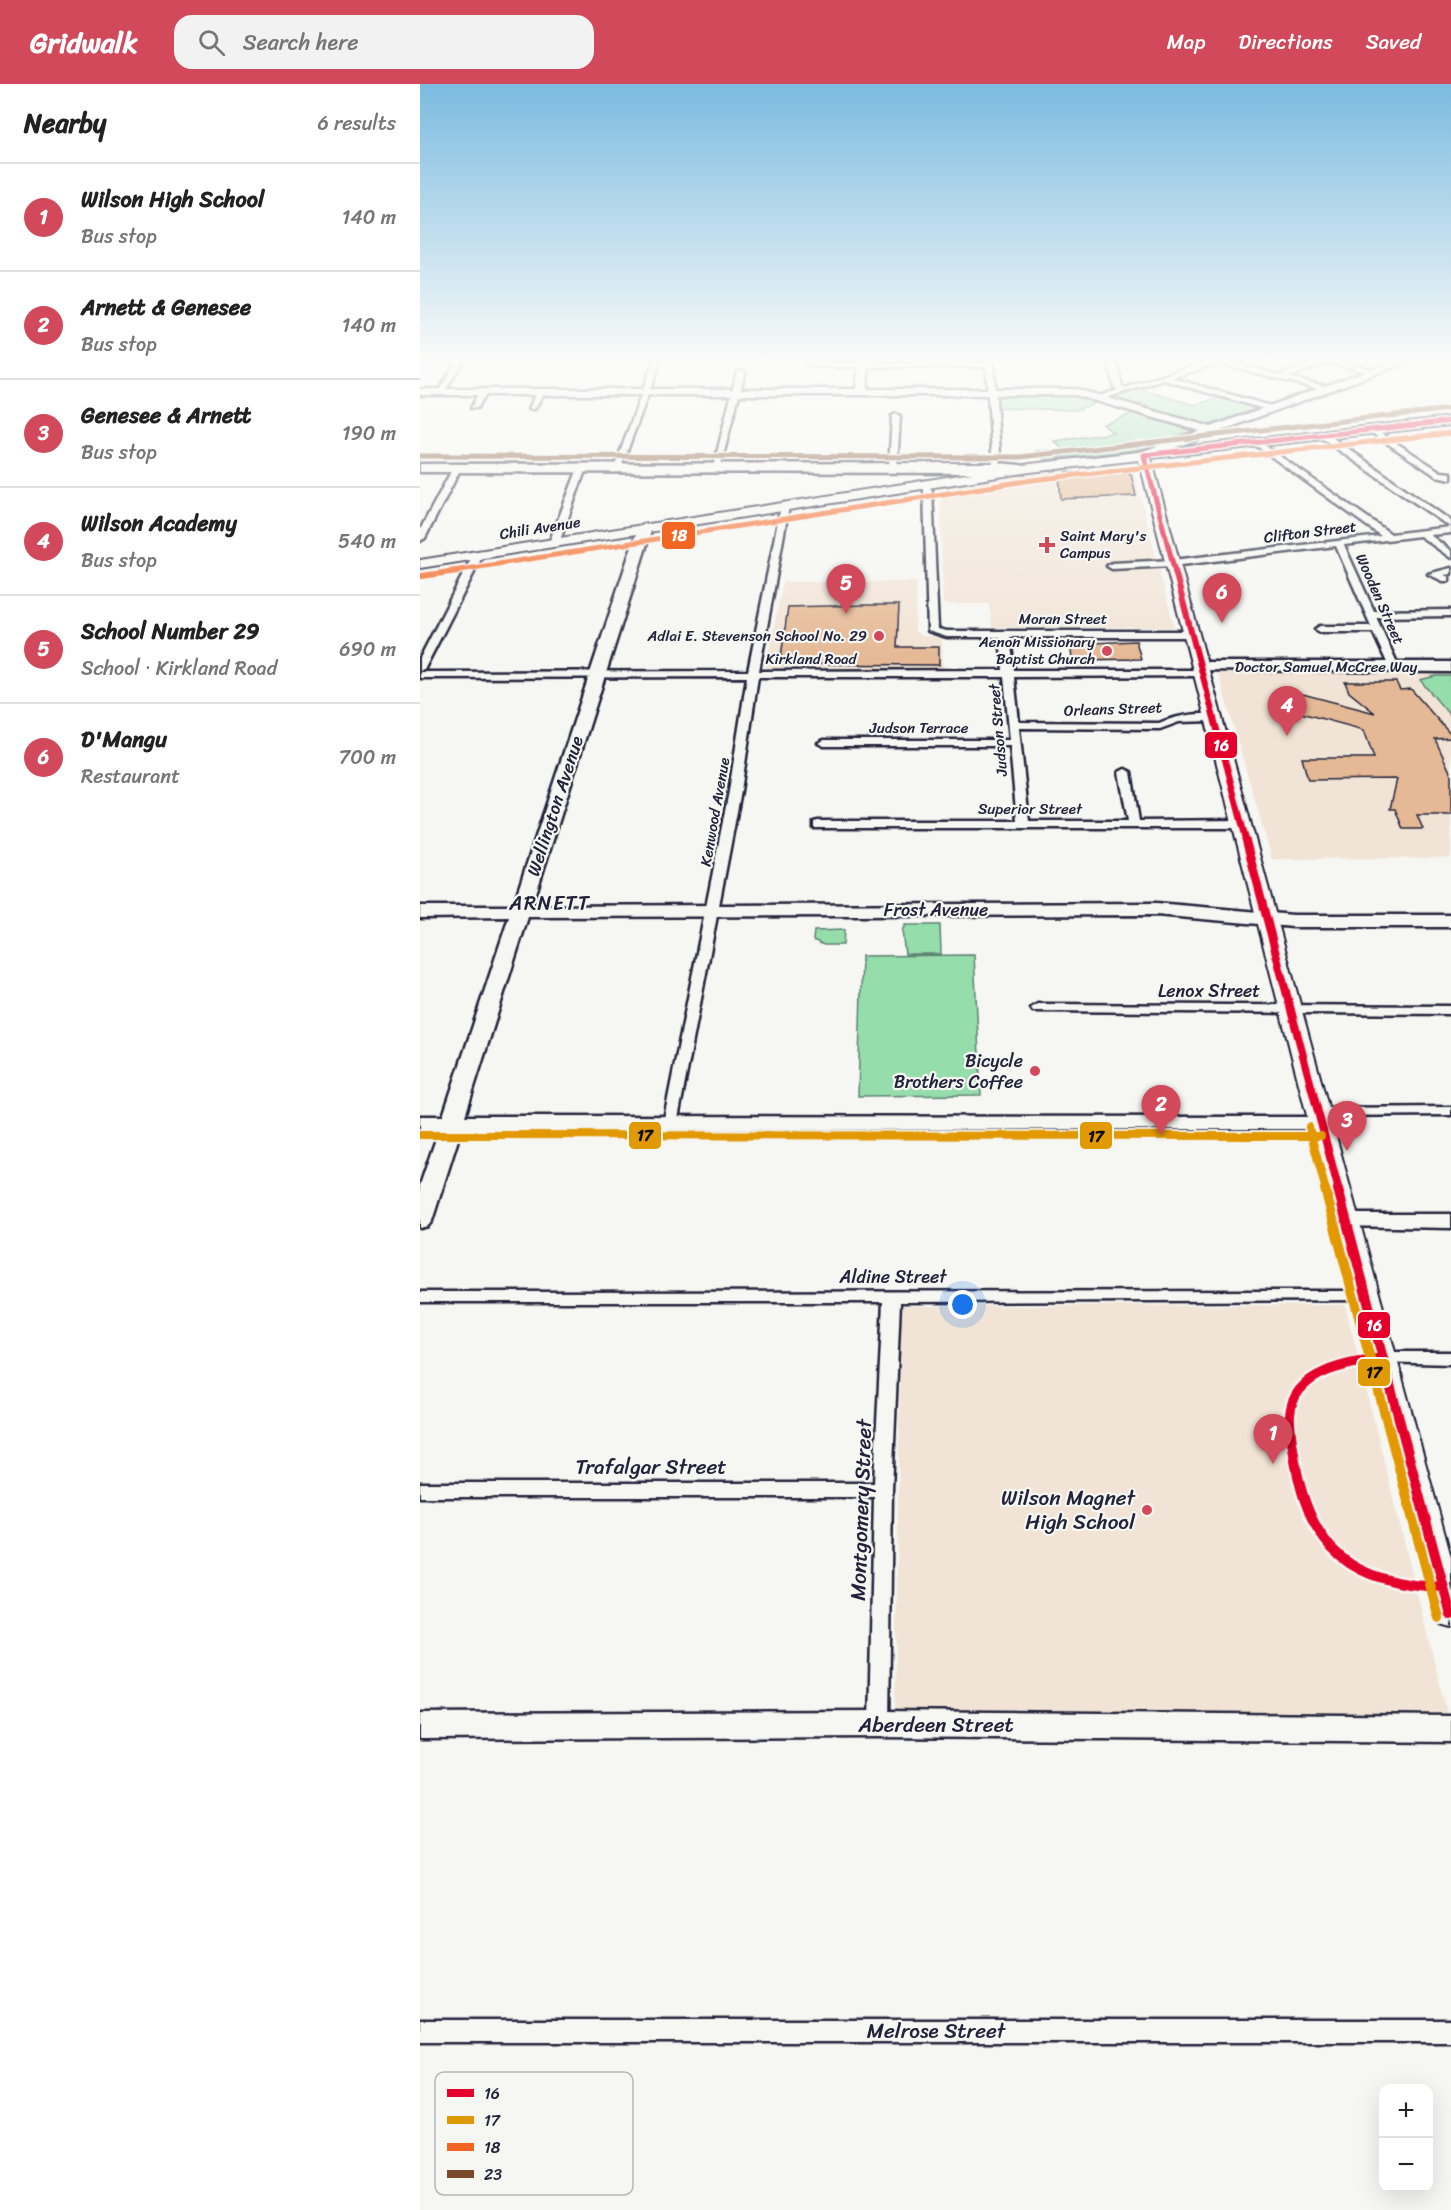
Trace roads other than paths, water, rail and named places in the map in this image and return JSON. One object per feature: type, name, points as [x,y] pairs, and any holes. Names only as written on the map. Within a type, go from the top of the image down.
[{"type":"main road","name":"Chili Avenue","points":[[420,564],[1020,469],[1107,459]]},
{"type":"main road","points":[[1145,459],[1383,1358],[1447,1583],[1451,1615]]},
{"type":"street","points":[[617,467],[620,459]]},
{"type":"street","points":[[716,467],[718,459]]},
{"type":"street","points":[[893,459],[893,467]]},
{"type":"street","points":[[996,459],[997,467]]},
{"type":"street","points":[[1281,459],[1390,538]]},
{"type":"street","points":[[1357,459],[1451,525]]},
{"type":"street","points":[[1421,459],[1449,476]]},
{"type":"street","points":[[420,468],[997,467],[1020,469]]},
{"type":"street","points":[[420,538],[457,468]]},
{"type":"street","points":[[554,543],[582,468]]},
{"type":"street","name":"Moran Street","points":[[924,484],[928,490],[930,628],[935,632],[1192,634]]},
{"type":"street","name":"Kenwood Avenue","points":[[670,1124],[712,911],[785,506]]},
{"type":"street","name":"Wellington Avenue","points":[[420,1221],[522,913],[645,528]]},
{"type":"street","name":"Clifton Street","points":[[1112,566],[1173,563],[1451,530]]},
{"type":"street","points":[[1421,533],[1451,555]]},
{"type":"street","name":"Wooden Street","points":[[1339,544],[1394,667]]},
{"type":"street","points":[[420,668],[478,555]]},
{"type":"street","points":[[1371,614],[1451,613]]},
{"type":"street","points":[[1320,629],[1377,629]]},
{"type":"street","name":"Judson Street","points":[[1005,634],[1013,743],[1023,824]]},
{"type":"street","name":"Doctor Samuel McCree Way","points":[[1201,670],[1451,667]]},
{"type":"street","name":"Kirkland Road","points":[[420,675],[1201,670]]},
{"type":"street","name":"Orleans Street","points":[[1012,725],[1160,726],[1177,719],[1214,718]]},
{"type":"street","name":"Judson Terrace","points":[[824,743],[1013,743]]},
{"type":"street","points":[[1125,772],[1134,824]]},
{"type":"street","name":"Superior Street","points":[[818,825],[1242,824]]},
{"type":"street","name":"Frost Avenue","points":[[420,912],[1156,909],[1267,919],[1451,921]]},
{"type":"street","name":"Lenox Street","points":[[1038,1008],[1451,1010]]},
{"type":"street","points":[[420,1123],[670,1124],[1320,1118],[1451,1111]]},
{"type":"street","points":[[1347,1221],[1451,1221]]},
{"type":"street","name":"Aldine Street","points":[[420,1296],[1367,1296]]},
{"type":"street","name":"Montgomery Street","points":[[879,1724],[883,1490],[892,1296]]},
{"type":"street","points":[[1383,1358],[1451,1358]]},
{"type":"street","name":"Trafalgar Street","points":[[420,1490],[883,1490]]},
{"type":"street","name":"Aberdeen Street","points":[[420,1726],[879,1724],[1451,1730]]},
{"type":"street","name":"Melrose Street","points":[[420,2031],[1451,2031]]},
{"type":"place","name":"Saint Mary's Campus","points":[[1047,545]]},
{"type":"place","name":"School Number 29","points":[[846,614]]},
{"type":"place","name":"D'Mangu","points":[[1222,623]]},
{"type":"place","name":"Adlai E. Stevenson School No. 29","points":[[879,636]]},
{"type":"place","name":"Aenon Missionary Baptist Church","points":[[1107,651]]},
{"type":"place","name":"Wilson Academy","points":[[1287,736]]},
{"type":"place","name":"Bicycle Brothers Coffee","points":[[1035,1071]]},
{"type":"place","name":"Arnett & Genesee","points":[[1161,1135]]},
{"type":"place","name":"Genesee & Arnett","points":[[1347,1151]]},
{"type":"place","name":"Wilson High School","points":[[1273,1464]]},
{"type":"place","name":"Wilson Magnet High School","points":[[1147,1510]]},
{"type":"district","name":"ARNETT","points":[[550,903]]}]
